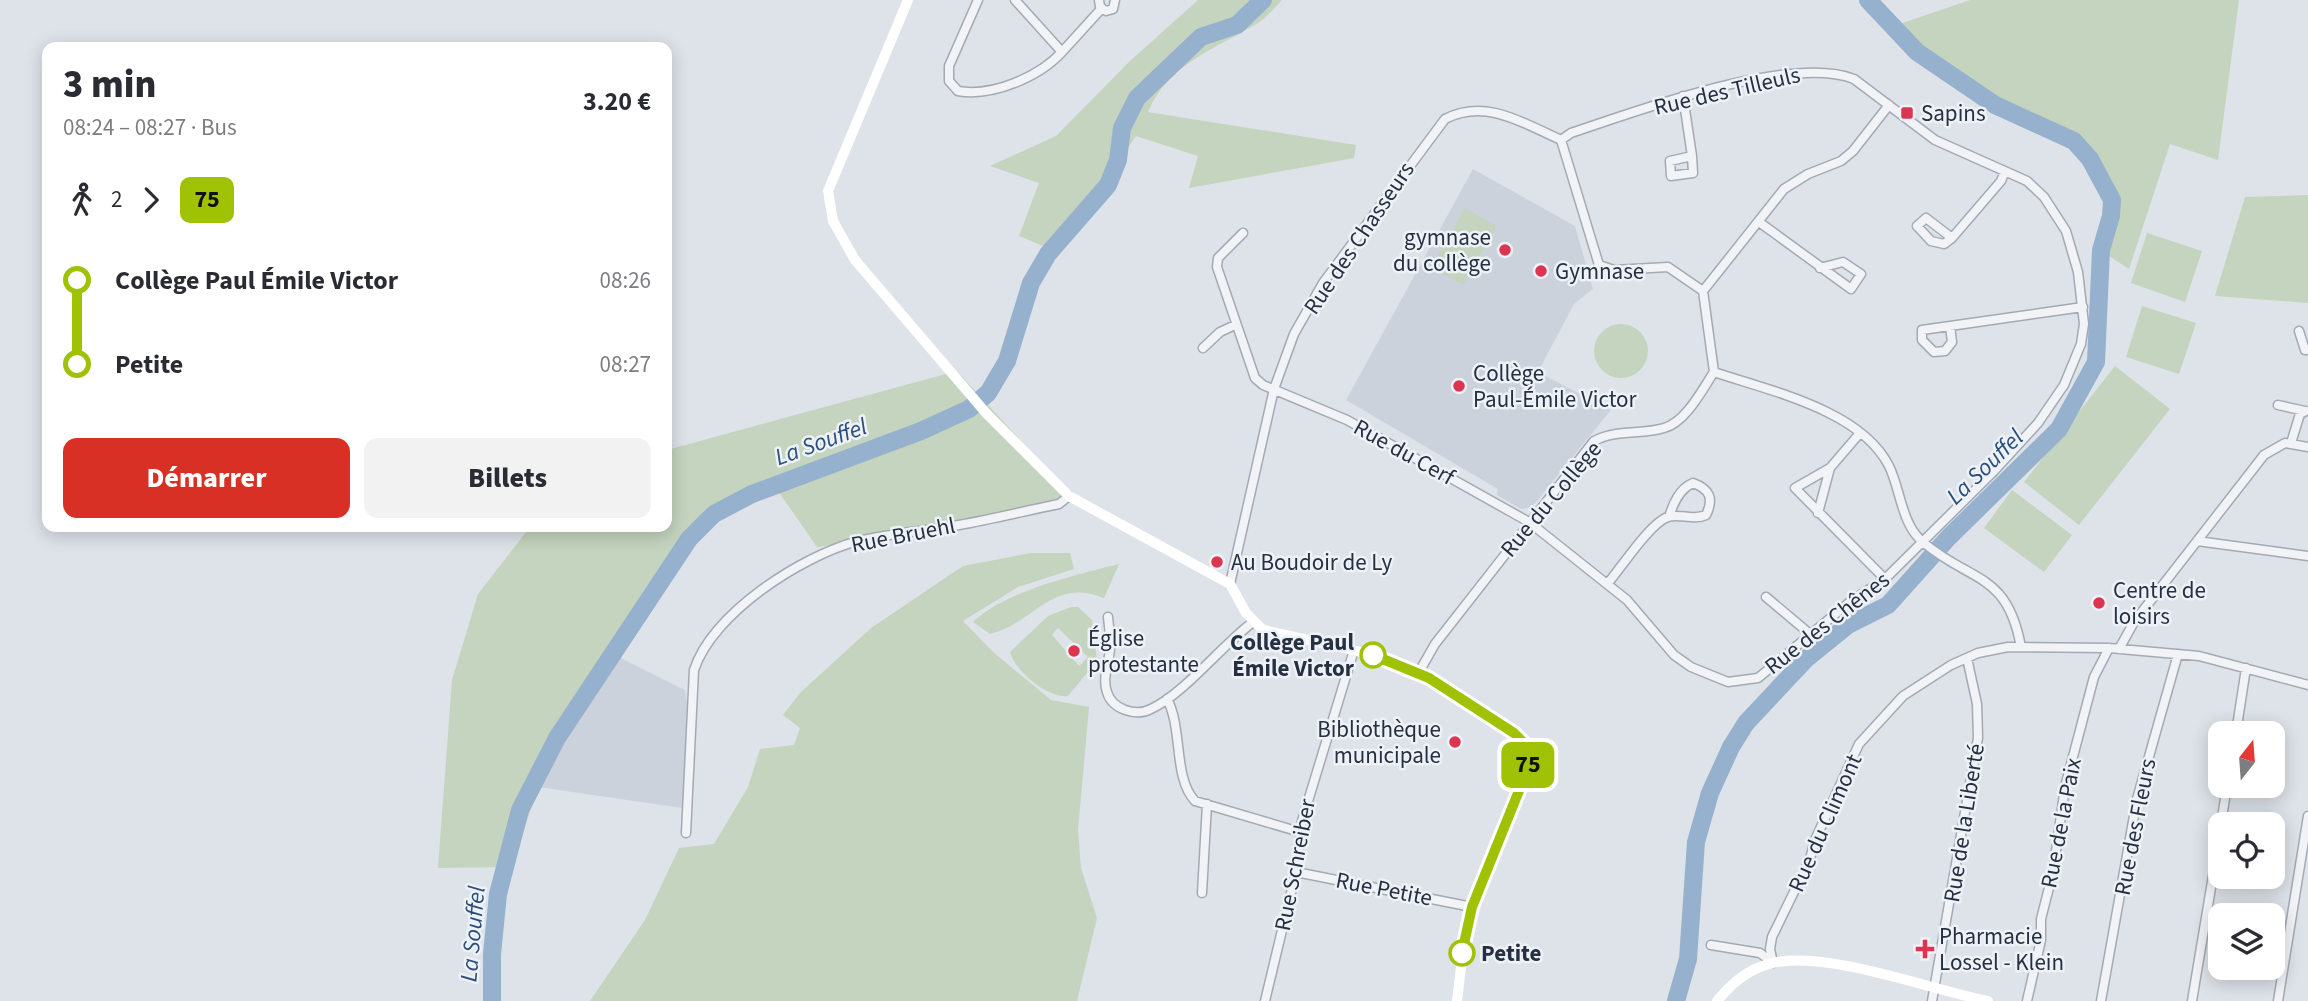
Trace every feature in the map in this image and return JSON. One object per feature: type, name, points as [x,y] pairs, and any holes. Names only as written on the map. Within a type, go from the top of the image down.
[{"type":"street","points":[[908,0],[830,183],[829,201],[833,220],[855,260],[985,413],[1069,496],[1230,584],[1253,622],[1277,635],[1354,650],[1419,673],[1523,739],[1530,753],[1525,776],[1464,933],[1457,1001]]},
{"type":"street","points":[[978,0],[950,66],[949,80],[958,91],[972,94],[1035,76],[1062,52],[1100,4],[1112,9],[1115,0]]},
{"type":"street","points":[[1015,0],[1062,52]]},
{"type":"street","name":"Rue des Tilleuls","points":[[1561,140],[1571,133],[1683,96],[1815,71],[1836,72],[1854,79],[1951,150],[2026,181],[2044,197],[2066,231],[2078,272],[2083,307]]},
{"type":"street","points":[[1683,96],[1692,156]]},
{"type":"street","points":[[1889,105],[1853,151],[1841,161],[1808,174],[1784,189],[1703,291],[1714,372],[1836,416],[1860,433],[1891,468],[1905,513],[1923,543],[1980,576],[2003,598],[2011,612],[2021,647]]},
{"type":"street","name":"Rue des Chasseurs","points":[[1230,584],[1274,388],[1294,334],[1323,283],[1433,132],[1445,119],[1460,112],[1493,111],[1515,118],[1561,140]]},
{"type":"street","points":[[1561,140],[1595,258],[1604,269],[1668,267],[1703,291]]},
{"type":"street","points":[[1952,238],[2001,181],[2005,171]]},
{"type":"street","points":[[1759,222],[1820,268],[1851,289],[1861,274],[1843,262],[1820,268]]},
{"type":"street","points":[[1243,233],[1218,258],[1217,267],[1255,378],[1274,388]]},
{"type":"street","points":[[1950,326],[2083,307]]},
{"type":"street","name":"Rue des Chênes","points":[[1529,522],[1627,600],[1674,655],[1691,667],[1720,680],[1738,682],[1758,678],[1850,601],[1885,579],[1994,471],[2049,409],[2064,385],[2081,344],[2083,307]]},
{"type":"street","points":[[1203,348],[1220,332],[1235,326]]},
{"type":"street","points":[[2299,331],[2305,350],[2308,350]]},
{"type":"street","name":"Rue du Collège","points":[[1419,673],[1435,644],[1594,440],[1605,435],[1664,428],[1678,420],[1714,372]]},
{"type":"street","name":"Rue du Cerf","points":[[1274,388],[1348,420],[1529,522]]},
{"type":"street","points":[[2278,405],[2307,412]]},
{"type":"street","points":[[2291,443],[2299,417],[2307,412]]},
{"type":"street","points":[[1860,433],[1830,468],[1795,488],[1885,579]]},
{"type":"street","points":[[2119,649],[2134,622],[2264,455],[2280,444],[2291,443],[2308,447]]},
{"type":"street","points":[[1818,513],[1830,468]]},
{"type":"street","points":[[1608,583],[1657,523],[1669,517],[1699,518],[1706,515],[1711,499],[1709,492],[1693,483],[1686,486],[1674,503],[1669,517]]},
{"type":"street","name":"Rue Bruehl","points":[[685,833],[694,670],[700,652],[715,629],[761,590],[825,552],[857,541],[958,526],[1051,505],[1069,496]]},
{"type":"street","points":[[2197,541],[2308,556]]},
{"type":"street","points":[[1766,597],[1810,634]]},
{"type":"street","points":[[1108,617],[1110,648],[1105,682],[1108,695],[1116,706],[1128,712],[1148,711],[1167,699],[1253,622]]},
{"type":"street","name":"Rue du Climont","points":[[1773,963],[1770,949],[1772,937],[1810,859],[1815,840],[1854,752],[1903,696],[1930,676],[1967,658],[1996,649],[2109,648],[2178,654],[2246,668],[2308,685]]},
{"type":"street","name":"Rue de la Paix","points":[[2027,1001],[2041,940],[2041,919],[2053,872],[2065,787],[2094,677],[2109,648]]},
{"type":"street","name":"Rue Schreiber","points":[[1265,1001],[1296,872],[1300,832],[1312,780],[1354,650]]},
{"type":"street","name":"Rue des Fleurs","points":[[2101,1001],[2139,804],[2137,799],[2178,654]]},
{"type":"street","name":"Rue de la Liberté","points":[[1932,1001],[1978,738],[1978,704],[1967,658]]},
{"type":"street","points":[[2238,721],[2246,668]]},
{"type":"street","points":[[1167,699],[1174,712],[1178,750],[1189,795],[1195,801],[1300,832]]},
{"type":"street","points":[[1202,893],[1207,804]]},
{"type":"street","points":[[2278,1001],[2308,816]]},
{"type":"street","name":"Rue Petite","points":[[1296,872],[1472,907]]},
{"type":"street","points":[[2192,1001],[2211,889]]},
{"type":"street","points":[[1711,945],[1760,953],[1773,963]]},
{"type":"street","points":[[1717,1001],[1748,972],[1773,963],[1799,960],[1824,963],[1988,1001]]},
{"type":"shaded area","name":"Collège Paul-Émile Victor","points":[[1473,169],[1575,226],[1593,289],[1574,304],[1538,372],[1611,410],[1532,507],[1521,509],[1497,495],[1498,489],[1346,400]]},
{"type":"shaded area","points":[[617,656],[685,690],[693,739],[682,808],[538,787]]},
{"type":"green space","points":[[1198,0],[1282,0],[1261,21],[1210,49],[1181,69],[1157,95],[1148,112],[1356,145],[1354,158],[1189,188],[1198,156],[1136,136],[1084,209],[1048,248],[1019,236],[1039,183],[990,166],[1056,136],[1130,61]]},
{"type":"green space","points":[[1970,0],[2239,0],[2218,160],[2170,144],[2129,269],[2106,254],[2116,215],[2072,148],[1909,52],[1888,28]]},
{"type":"green space","points":[[2308,195],[2308,303],[2215,296],[2245,197]]},
{"type":"green space","points":[[1465,208],[1497,226],[1463,285],[1431,267]]},
{"type":"green space","points":[[2147,233],[2202,251],[2185,302],[2131,283]]},
{"type":"green space","points":[[2142,306],[2196,323],[2179,374],[2126,357]]},
{"type":"green space","points":[[1621,324],[1640,332],[1648,351],[1640,370],[1621,378],[1602,370],[1594,351],[1602,332]]},
{"type":"green space","points":[[2115,366],[2170,409],[2079,525],[2024,482]]},
{"type":"green space","points":[[957,371],[1070,494],[1021,517],[907,537],[817,547],[778,491],[693,531],[538,787],[512,867],[438,868],[452,680],[478,594],[526,532],[672,532],[672,449]]},
{"type":"green space","points":[[2012,490],[2072,535],[2044,572],[1984,528]]},
{"type":"green space","points":[[1031,553],[1070,553],[1074,569],[1018,587],[963,621],[993,652],[1051,700],[1089,707],[1078,830],[1081,868],[1097,918],[1077,1001],[590,1001],[645,920],[679,848],[714,844],[748,787],[760,749],[794,745],[800,728],[783,715],[800,693],[871,628],[963,566]]},
{"type":"green space","points":[[1119,564],[1104,598],[1086,593],[1057,597],[1019,621],[990,634],[973,622],[1003,601],[1022,593]]},
{"type":"green space","points":[[1078,607],[1092,620],[1097,661],[1068,696],[1051,693],[1033,682],[1018,667],[1010,652],[1048,616]],"holes":[[[1058,628],[1088,657],[1079,666],[1052,635]]]},
{"type":"waterway","name":"La Souffel","points":[[492,1001],[492,954],[498,894],[520,810],[557,738],[689,539],[714,514],[752,494],[921,431],[969,409],[988,393],[1007,361],[1031,283],[1048,254],[1108,185],[1118,160],[1122,128],[1137,98],[1201,37],[1237,25],[1263,0]]},
{"type":"waterway","name":"La Souffel","points":[[1676,1001],[1688,959],[1696,842],[1710,793],[1731,747],[1746,723],[1806,659],[1848,625],[1888,605],[1948,538],[2059,429],[2096,362],[2101,250],[2111,216],[2112,200],[2090,159],[2074,141],[1995,105],[1917,52],[1868,0]]},
{"type":"bus line","name":"75","points":[[1373,655],[1429,678],[1523,739],[1530,753],[1525,776],[1472,907],[1464,933],[1462,953]]},
{"type":"place","name":"Sapins","points":[[1907,113]]},
{"type":"place","name":"gymnase du collège","points":[[1505,250]]},
{"type":"place","name":"Gymnase","points":[[1541,271]]},
{"type":"place","name":"Collège Paul-Émile Victor","points":[[1459,386]]},
{"type":"place","name":"Au Boudoir de Ly","points":[[1217,562]]},
{"type":"place","name":"Centre de loisirs","points":[[2099,603]]},
{"type":"place","name":"Église protestante","points":[[1074,651]]},
{"type":"place","name":"Collège Paul Émile Victor","points":[[1373,655]]},
{"type":"place","name":"Bibliothèque municipale","points":[[1455,742]]},
{"type":"place","name":"Pharmacie Lossel - Klein","points":[[1925,949]]},
{"type":"place","name":"Petite","points":[[1462,953]]}]
